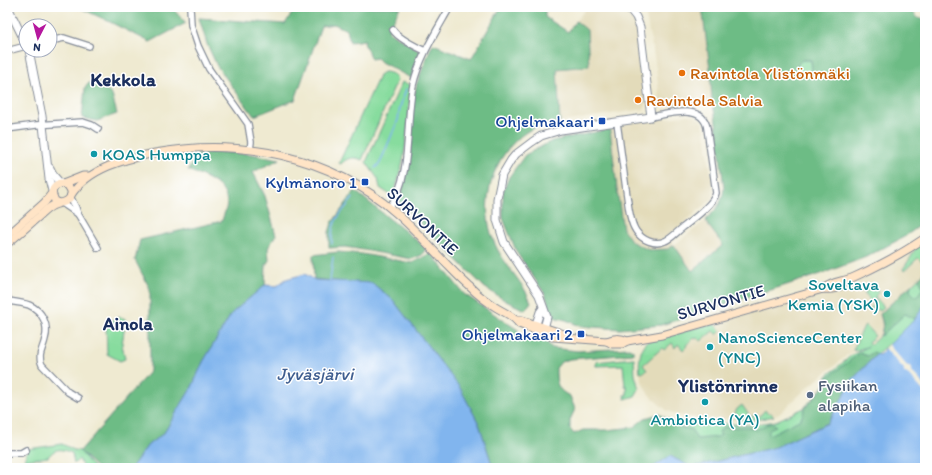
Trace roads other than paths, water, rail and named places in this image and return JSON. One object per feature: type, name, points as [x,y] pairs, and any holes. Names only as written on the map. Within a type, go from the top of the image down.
[{"type":"main road","name":"SURVONTIE","points":[[62,184],[83,176],[88,176],[102,169],[140,156],[170,151],[208,148],[250,150],[295,158],[331,172],[355,184],[390,207],[468,286],[496,308],[516,320],[522,320],[543,331],[564,334],[566,337],[607,341],[612,344],[622,344],[627,341],[662,335],[823,289],[830,290],[836,288],[845,281],[888,260],[925,238]]},
{"type":"main road","name":"SURVONTIE","points":[[71,195],[88,176]]},
{"type":"main road","points":[[7,236],[45,202],[55,187],[62,184],[68,187],[71,195],[67,200],[50,207],[7,244]]},
{"type":"main road","points":[[52,192],[55,200],[61,203]]},
{"type":"street","points":[[8,7],[18,28]]},
{"type":"street","points":[[190,7],[191,25],[198,46],[209,69],[248,124],[251,142],[250,150]]},
{"type":"street","points":[[390,207],[396,199],[405,164],[409,105],[414,83],[425,51],[450,7]]},
{"type":"street","points":[[628,7],[636,17],[640,27],[651,117]]},
{"type":"street","points":[[393,30],[410,44],[425,51]]},
{"type":"street","points":[[58,39],[64,38],[89,46]]},
{"type":"street","points":[[7,51],[18,48]]},
{"type":"street","points":[[30,58],[43,125],[49,179],[52,192]]},
{"type":"street","points":[[543,331],[547,317],[539,294],[510,252],[497,220],[496,210],[498,189],[502,175],[516,154],[541,136],[562,130],[651,117],[689,112],[697,113],[703,118],[707,128],[716,193],[713,200],[666,241],[650,242],[643,239],[635,231],[633,225],[628,202],[617,122]]},
{"type":"street","points":[[7,129],[83,122],[98,129]]},
{"type":"street","points":[[48,164],[54,176],[62,184]]},
{"type":"street","points":[[71,195],[78,214],[98,248]]},
{"type":"street","points":[[61,203],[78,214]]},
{"type":"street","points":[[7,301],[29,305],[43,318],[47,328],[39,357],[40,361],[68,392],[78,398]]},
{"type":"street","points":[[535,327],[543,308]]},
{"type":"street","points":[[7,453],[21,453],[26,450]]},
{"type":"water","name":"Jyväsjärvi","points":[[305,274],[315,280],[372,283],[393,300],[460,388],[479,424],[493,468],[131,468],[148,445],[164,433],[192,387],[203,362],[232,313],[265,285],[277,286],[286,279]]},
{"type":"water","points":[[925,304],[925,468],[652,468],[670,456],[693,467],[776,447],[828,423],[853,379],[877,354],[879,355],[915,319]]},
{"type":"waterway","points":[[375,168],[380,163],[398,120],[400,107],[406,89]]},
{"type":"waterway","points":[[332,244],[334,224],[353,198]]},
{"type":"waterway","points":[[330,281],[333,257]]},
{"type":"place","name":"Ravintola Ylistönmäki","points":[[682,73]]},
{"type":"place","name":"Ravintola Salvia","points":[[638,100]]},
{"type":"place","name":"Ohjelmakaari","points":[[602,121]]},
{"type":"place","name":"KOAS Humppa","points":[[94,154]]},
{"type":"place","name":"Kylmänoro 1","points":[[365,182]]},
{"type":"place","name":"Soveltava Kemia (YSK)","points":[[887,294]]},
{"type":"place","name":"Ohjelmakaari 2","points":[[581,334]]},
{"type":"place","name":"NanoScienceCenter (YNC)","points":[[710,347]]},
{"type":"place","name":"Fysiikan alapiha","points":[[810,395]]},
{"type":"place","name":"Ambiotica (YA)","points":[[705,402]]},
{"type":"district","name":"Kekkola","points":[[123,79]]},
{"type":"district","name":"Ainola","points":[[128,324]]},
{"type":"district","name":"Ylistönrinne","points":[[728,385]]}]
